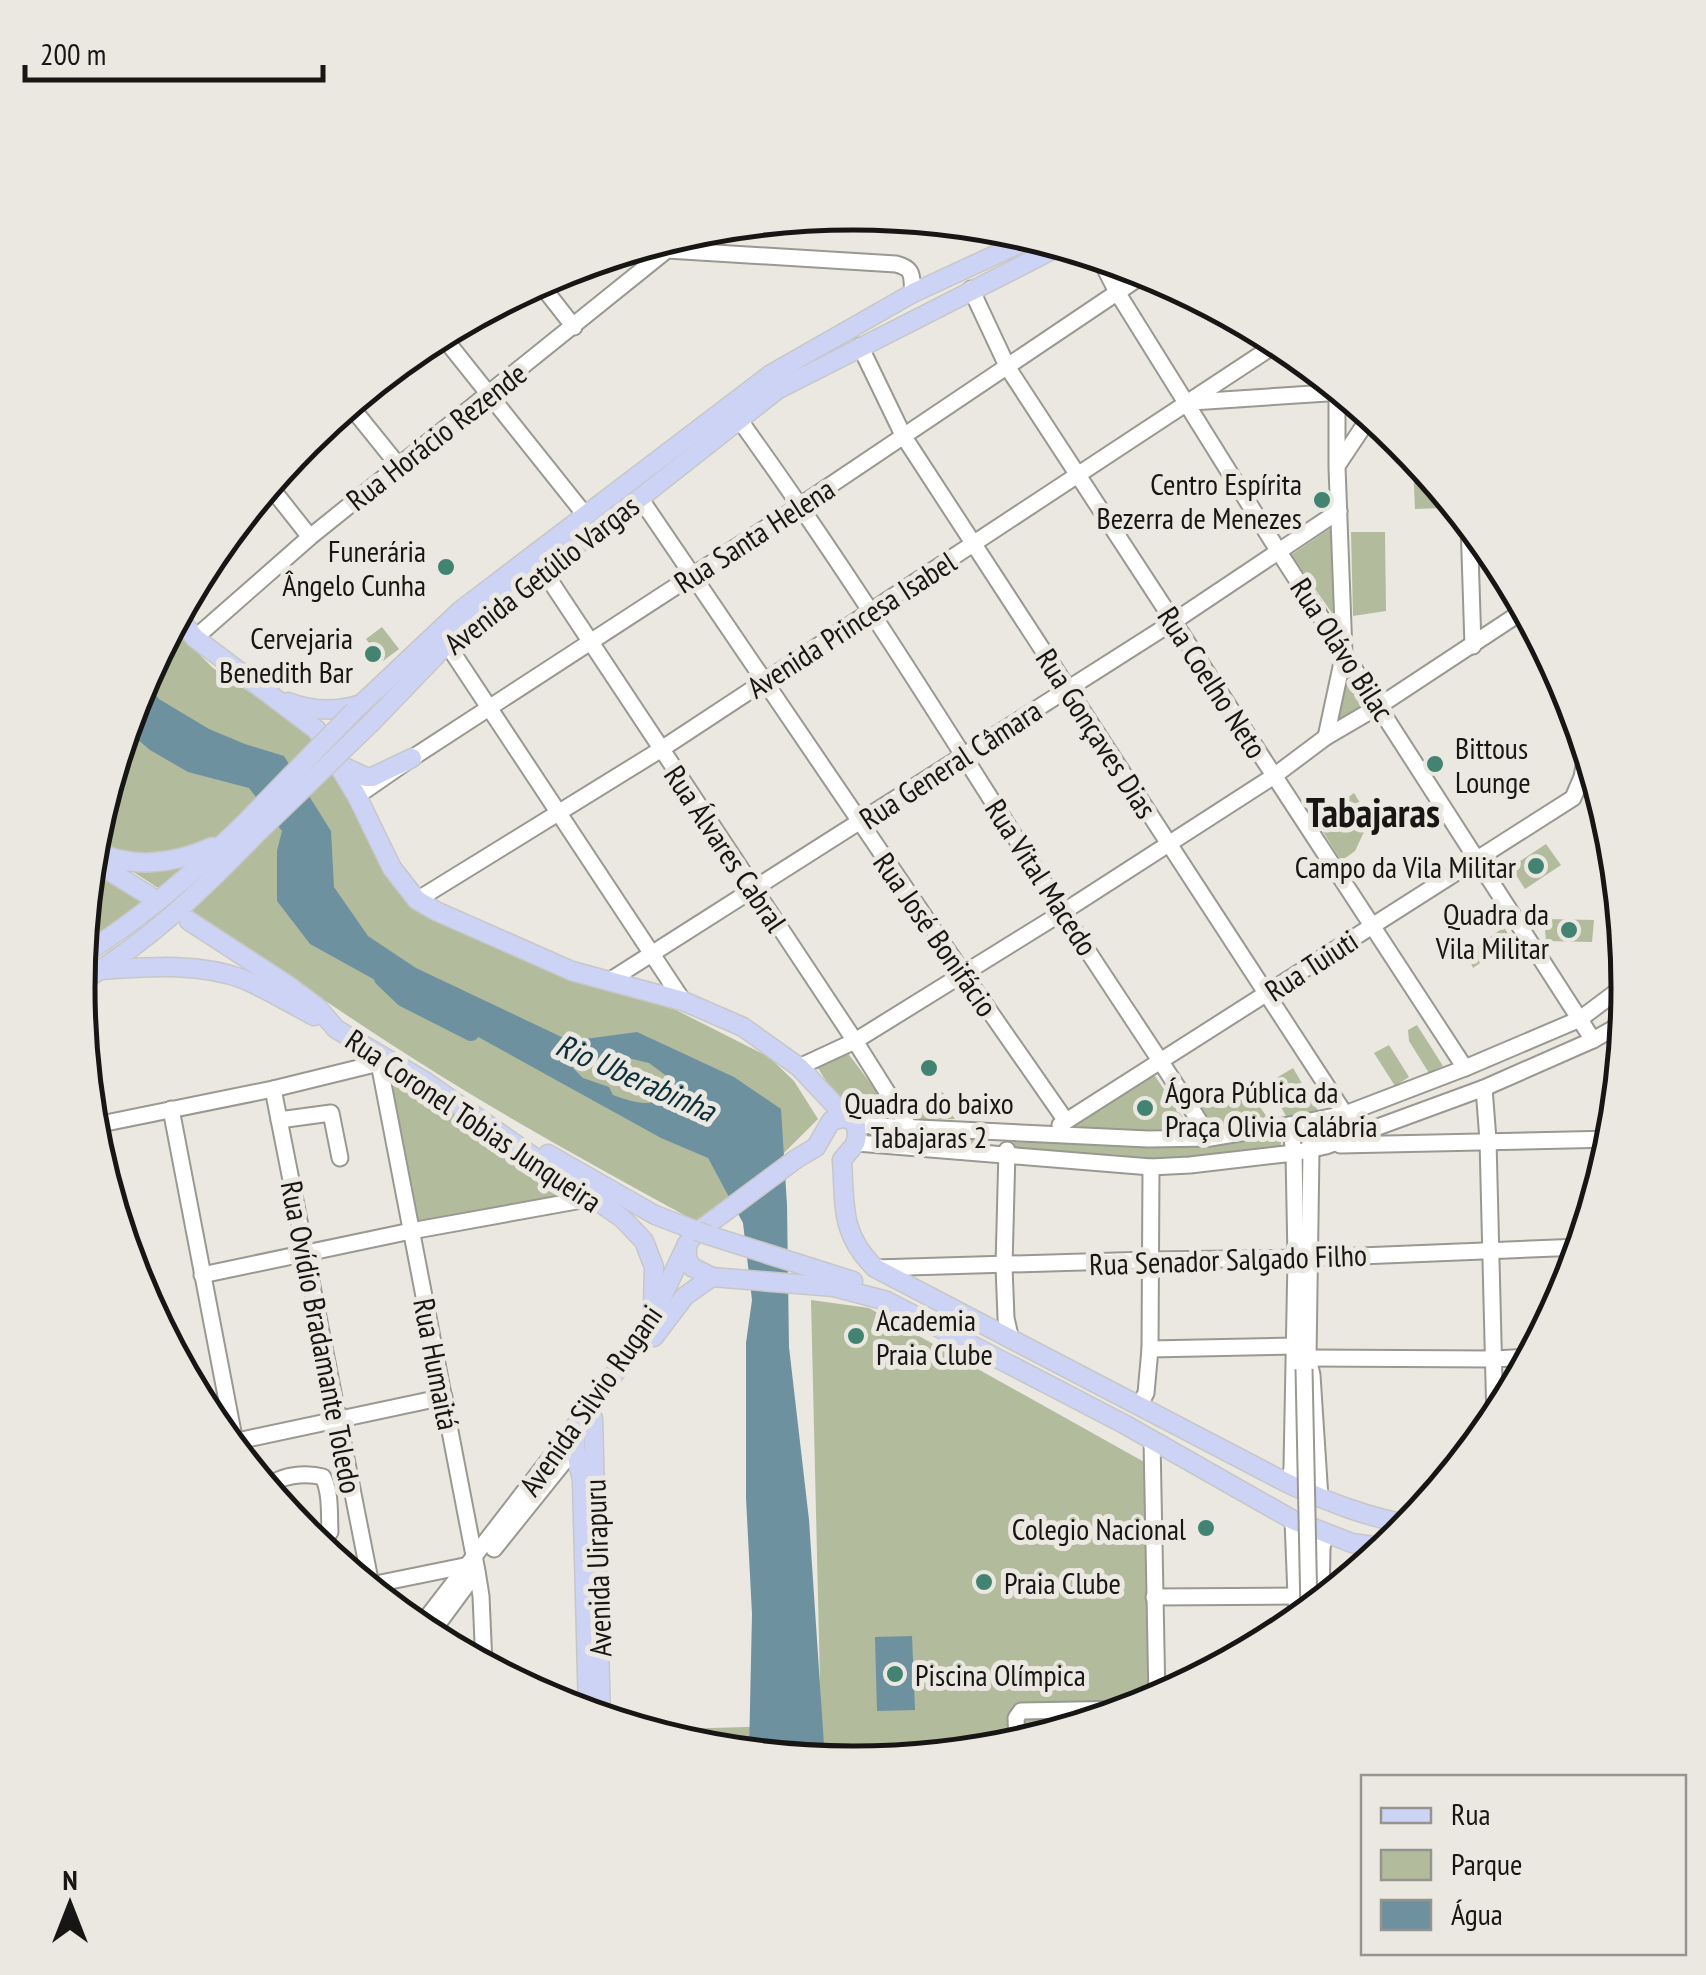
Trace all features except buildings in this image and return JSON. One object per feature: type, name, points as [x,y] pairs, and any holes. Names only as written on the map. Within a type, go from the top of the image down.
[{"type":"main road","name":"Avenida Getúlio Vargas","points":[[96,973],[178,912],[358,707],[586,516],[700,439],[775,381],[913,293],[1013,247]]},
{"type":"main road","name":"Avenida Getúlio Vargas","points":[[97,946],[160,901],[226,840],[250,829],[372,722],[447,644],[466,616],[542,570],[640,498],[700,439],[738,418],[775,381],[860,346],[1043,254]]},
{"type":"main road","points":[[187,627],[317,730],[357,796],[392,868],[417,900],[572,971],[683,1001],[744,1027],[799,1068],[853,1128],[842,1160],[846,1218],[859,1252],[876,1268],[1289,1484],[1342,1508],[1390,1522]]},
{"type":"main road","points":[[260,688],[304,708],[358,707]]},
{"type":"main road","points":[[338,764],[372,778],[412,758]]},
{"type":"main road","points":[[107,857],[164,862],[192,856],[226,840]]},
{"type":"main road","points":[[105,868],[150,896]]},
{"type":"main road","name":"Rua Coronel Tobias Junqueira","points":[[189,921],[318,1007],[336,1029],[380,1059],[423,1080],[622,1218],[644,1240],[654,1267],[654,1318]]},
{"type":"main road","points":[[100,970],[209,970],[242,979],[336,1029]]},
{"type":"main road","points":[[423,1080],[607,1190],[697,1237],[874,1287],[910,1306],[922,1319]]},
{"type":"main road","name":"Avenida Silvio Rugani","points":[[575,1426],[654,1318],[696,1234],[816,1147],[831,1121],[853,1128]]},
{"type":"main road","points":[[816,1147],[832,1149],[842,1160]]},
{"type":"main road","points":[[697,1237],[687,1259],[712,1277],[834,1287],[887,1301],[1152,1440],[1293,1520],[1366,1545]]},
{"type":"main road","name":"Avenida Silvio Rugani","points":[[575,1448],[673,1310],[712,1277]]},
{"type":"main road","name":"Avenida Uirapuru","points":[[594,1418],[601,1702]]},
{"type":"main road","name":"Avenida Uirapuru","points":[[575,1426],[582,1480],[588,1697]]},
{"type":"street","points":[[691,247],[896,264],[910,271],[913,293]]},
{"type":"street","name":"Rua Horácio Rezende","points":[[196,638],[310,536],[574,327],[650,257]]},
{"type":"street","name":"Rua Olávo Bilac","points":[[1107,274],[1279,552],[1594,1040]]},
{"type":"street","name":"Rua Santa Helena","points":[[357,796],[801,506],[1131,283]]},
{"type":"street","name":"Rua Coelho Neto","points":[[971,289],[1008,368],[1464,1068]]},
{"type":"street","points":[[548,294],[574,327]]},
{"type":"street","points":[[450,346],[586,516]]},
{"type":"street","name":"Rua Gonçaves Dias","points":[[860,346],[904,437],[1345,1114]]},
{"type":"street","name":"Avenida Princesa Isabel","points":[[417,900],[660,750],[1266,352]]},
{"type":"street","points":[[1188,402],[1321,391]]},
{"type":"street","points":[[1326,736],[1344,653],[1339,406]]},
{"type":"street","points":[[357,415],[398,465]]},
{"type":"street","name":"Rua Vital Macedo","points":[[738,418],[872,611],[1210,1138]]},
{"type":"street","points":[[1337,467],[1363,428]]},
{"type":"street","points":[[277,495],[310,536]]},
{"type":"street","name":"Rua José Bonifácio","points":[[640,498],[1066,1121]]},
{"type":"street","name":"Rua General Câmara","points":[[609,981],[1173,622],[1339,511]]},
{"type":"street","points":[[1470,548],[1473,646]]},
{"type":"street","name":"Rua Álvares Cabral","points":[[542,570],[909,1127]]},
{"type":"street","points":[[799,1068],[855,1041],[1062,912],[1274,776],[1326,736],[1514,618]]},
{"type":"street","points":[[447,644],[683,1001]]},
{"type":"street","name":"Rua Tuiuti","points":[[1049,1134],[1574,798],[1581,779]]},
{"type":"street","points":[[853,1128],[909,1127],[1148,1139],[1210,1138],[1290,1125],[1345,1114],[1464,1068],[1580,1019],[1611,996]]},
{"type":"street","points":[[1319,1148],[1484,1088],[1609,1032]]},
{"type":"street","points":[[108,1122],[273,1089],[380,1059]]},
{"type":"street","name":"Rua Humaitá","points":[[380,1059],[481,1596],[483,1649]]},
{"type":"street","points":[[1484,1088],[1495,1390]]},
{"type":"street","name":"Rua Ovídio Bradamante Toledo","points":[[273,1089],[365,1567]]},
{"type":"street","points":[[171,1109],[227,1415]]},
{"type":"street","points":[[279,1120],[331,1113],[340,1158]]},
{"type":"street","points":[[1289,1484],[1293,1357],[1319,1148],[1307,1122]]},
{"type":"street","points":[[1290,1125],[1304,1258],[1309,1593]]},
{"type":"street","points":[[853,1128],[1002,1156],[1151,1166],[1190,1165],[1319,1148],[1595,1139]]},
{"type":"street","points":[[1004,1133],[1004,1266],[1010,1340]]},
{"type":"street","points":[[1139,1406],[1146,1393],[1150,1350],[1151,1166]]},
{"type":"street","points":[[202,1276],[411,1230],[593,1198]]},
{"type":"street","name":"Rua Senador Salgado Filho","points":[[876,1268],[1565,1247]]},
{"type":"street","points":[[1150,1350],[1295,1346]]},
{"type":"street","points":[[1295,1346],[1312,1375],[1320,1498]]},
{"type":"street","points":[[1306,1364],[1514,1358]]},
{"type":"street","points":[[247,1442],[444,1397]]},
{"type":"street","name":"Avenida Silvio Rugani","points":[[437,1621],[575,1426]]},
{"type":"street","points":[[1152,1440],[1157,1681]]},
{"type":"street","points":[[1292,1446],[1297,1456],[1303,1458],[1311,1454],[1316,1444]]},
{"type":"street","name":"Avenida Silvio Rugani","points":[[429,1616],[575,1448]]},
{"type":"street","points":[[278,1480],[313,1474],[322,1477],[329,1501],[328,1534]]},
{"type":"street","points":[[1293,1520],[1297,1601]]},
{"type":"street","points":[[1322,1583],[1325,1533]]},
{"type":"street","points":[[1295,1568],[1300,1559],[1312,1559],[1322,1570]]},
{"type":"street","points":[[384,1582],[474,1565]]},
{"type":"street","points":[[1154,1597],[1297,1596]]},
{"type":"street","points":[[1017,1727],[1017,1714],[1025,1710],[1083,1709]]},
{"type":"green space","points":[[1414,478],[1439,508],[1415,509]]},
{"type":"green space","points":[[1334,526],[1337,620],[1291,555]]},
{"type":"green space","points":[[1351,532],[1385,532],[1386,611],[1353,616]]},
{"type":"green space","points":[[382,627],[399,649],[383,661],[366,639]]},
{"type":"green space","points":[[181,636],[213,668],[308,731],[406,902],[568,978],[676,1010],[769,1057],[794,1081],[818,1119],[773,1164],[697,1222],[449,1081],[107,856],[135,744]]},
{"type":"green space","points":[[1347,669],[1371,706],[1337,727]]},
{"type":"green space","points":[[1354,793],[1370,819],[1355,851],[1341,861],[1316,820]]},
{"type":"green space","name":"Campo da Vila Militar","points":[[1546,844],[1561,865],[1525,889],[1511,867]]},
{"type":"green space","points":[[104,875],[144,903],[97,935]]},
{"type":"green space","name":"Quadra da Vila Militar","points":[[1544,919],[1594,920],[1592,942],[1546,941]]},
{"type":"green space","points":[[1504,927],[1512,941],[1473,968],[1467,954]]},
{"type":"green space","points":[[1417,1025],[1443,1066],[1429,1073],[1409,1041],[1408,1030]]},
{"type":"green space","points":[[1389,1045],[1409,1077],[1395,1086],[1374,1053]]},
{"type":"green space","points":[[847,1052],[892,1112],[863,1118],[837,1099],[818,1068]]},
{"type":"green space","points":[[384,1064],[577,1194],[415,1223]]},
{"type":"green space","points":[[1293,1068],[1319,1112],[1287,1118],[1268,1083]]},
{"type":"green space","points":[[1153,1073],[1192,1131],[1190,1134],[1068,1128]]},
{"type":"green space","points":[[1246,1088],[1270,1121],[1211,1129],[1198,1100],[1206,1096],[1214,1105]]},
{"type":"green space","points":[[942,1092],[959,1106],[949,1111],[955,1119],[919,1120],[909,1108]]},
{"type":"green space","points":[[864,1133],[972,1136],[979,1140],[980,1148],[861,1140]]},
{"type":"green space","points":[[1282,1137],[1280,1149],[1162,1161],[1013,1154],[1013,1140],[1180,1147]]},
{"type":"green space","name":"Praia Clube","points":[[811,1300],[869,1308],[1146,1463],[1153,1683],[1049,1720],[1001,1731],[903,1744],[803,1744],[694,1729],[821,1725]]},
{"type":"water","points":[[155,693],[209,729],[284,756],[331,831],[334,887],[368,936],[416,968],[570,1041],[637,1032],[734,1077],[781,1109],[789,1347],[809,1520],[824,1745],[749,1738],[752,1614],[746,1498],[746,1343],[752,1300],[743,1223],[708,1158],[661,1138],[310,944],[277,901],[277,851],[282,831],[249,788],[188,772],[137,739]],"holes":[[[628,1058],[649,1063],[668,1077],[662,1096],[649,1103],[613,1095],[609,1087],[583,1078],[573,1068],[576,1064],[609,1064]]]},
{"type":"water","name":"Piscina Olímpica","points":[[912,1636],[915,1710],[877,1711],[875,1637]]},
{"type":"waterway","name":"Rio Uberabinha","points":[[383,978],[404,998],[471,1032]]},
{"type":"place","name":"Centro Espírita Bezerra de Menezes","points":[[1322,500]]},
{"type":"place","name":"Funerária Ângelo Cunha","points":[[446,567]]},
{"type":"place","name":"Cervejaria Benedith Bar","points":[[373,654]]},
{"type":"place","name":"Bittous Lounge","points":[[1435,764]]},
{"type":"place","name":"Campo da Vila Militar","points":[[1536,866]]},
{"type":"place","name":"Quadra da Vila Militar","points":[[1569,930]]},
{"type":"place","name":"Quadra do baixo Tabajaras 2","points":[[929,1068]]},
{"type":"place","name":"Ágora Pública da Praça Olivia Calábria","points":[[1145,1108]]},
{"type":"place","name":"Academia Praia Clube","points":[[856,1336]]},
{"type":"place","name":"Colegio Nacional","points":[[1206,1528]]},
{"type":"place","name":"Praia Clube","points":[[984,1582]]},
{"type":"place","name":"Piscina Olímpica","points":[[895,1674]]},
{"type":"district","name":"Tabajaras","points":[[1373,812]]}]
